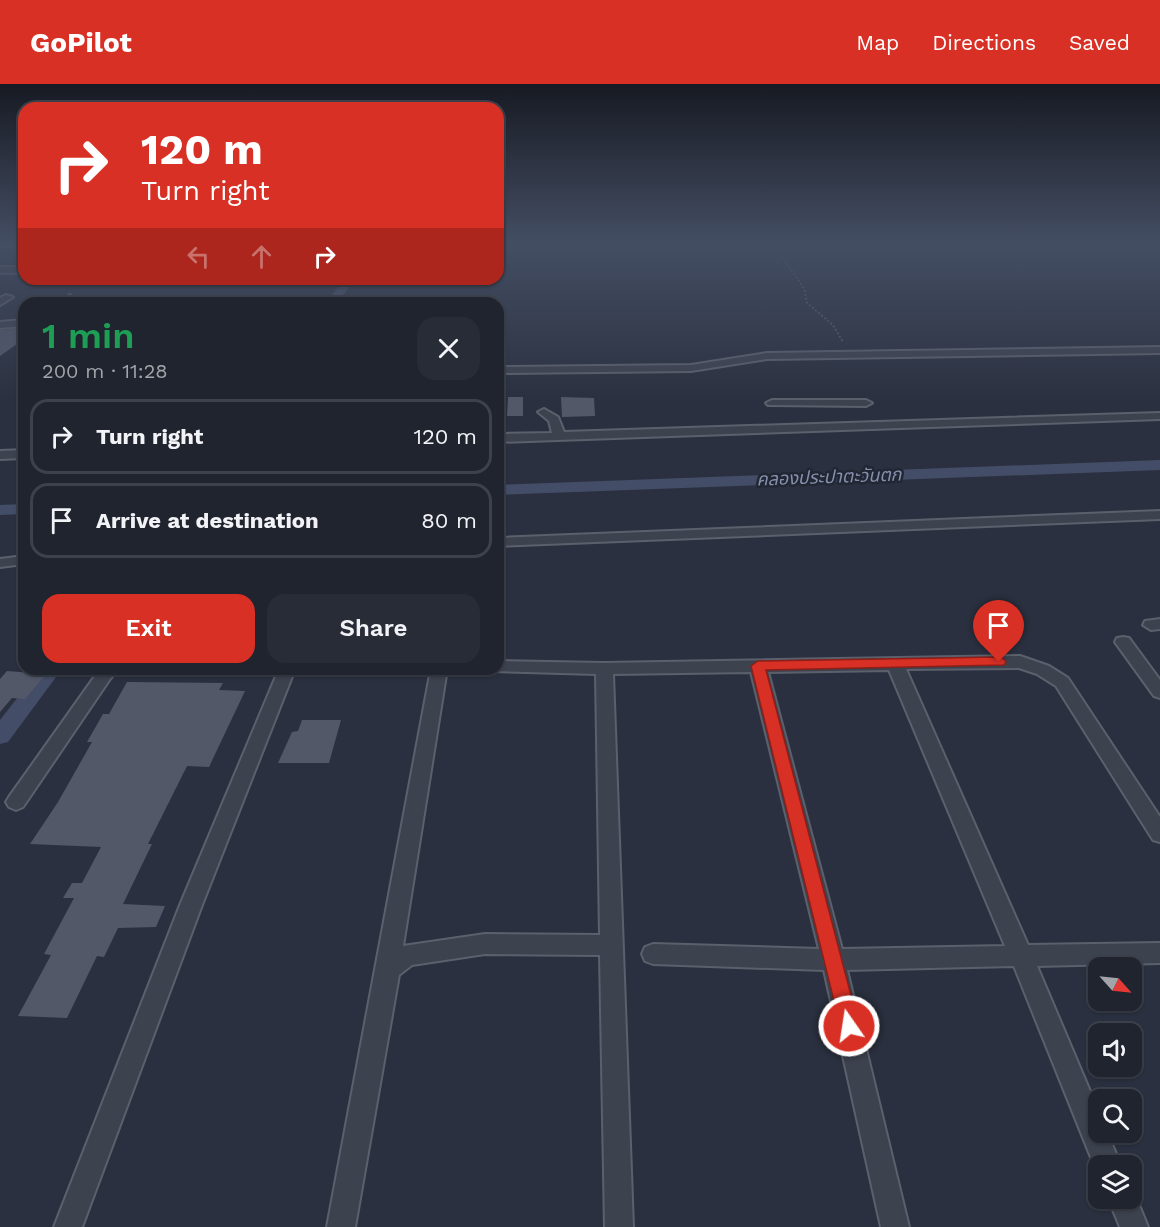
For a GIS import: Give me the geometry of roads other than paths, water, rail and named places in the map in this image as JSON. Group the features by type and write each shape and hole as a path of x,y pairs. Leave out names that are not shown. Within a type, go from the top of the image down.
{"street":[{"path":"0,302 9,297"},
{"path":"0,325 18,326"},
{"path":"504,370 691,368 767,356 1160,350"},
{"path":"772,402 866,403"},
{"path":"820,403 849,427"},
{"path":"544,412 554,419 559,436"},
{"path":"504,438 1160,416"},
{"path":"0,455 18,454"},
{"path":"504,542 1160,515"},
{"path":"0,563 18,561"},
{"path":"1123,642 1160,692"},
{"path":"504,667 604,669 1020,662 1034,665 1062,682 1160,834"},
{"path":"895,664 1021,956 1103,1155"},
{"path":"758,666 833,960 895,1227"},
{"path":"604,669 619,1227"},
{"path":"16,802 104,675"},
{"path":"68,1227 191,905 286,675"},
{"path":"341,1227 438,675"},
{"path":"388,969 407,955 485,944 611,945"},
{"path":"653,954 833,960 934,956 1160,953"},
{"path":"1127,1209 1134,1227"}],"waterway":[{"name":"คลองประปาตะวันตก","path":"504,490 1160,465"},
{"name":"คลองประปาตะวันตก","path":"0,510 18,509"},
{"path":"0,736 46,675"}]}
